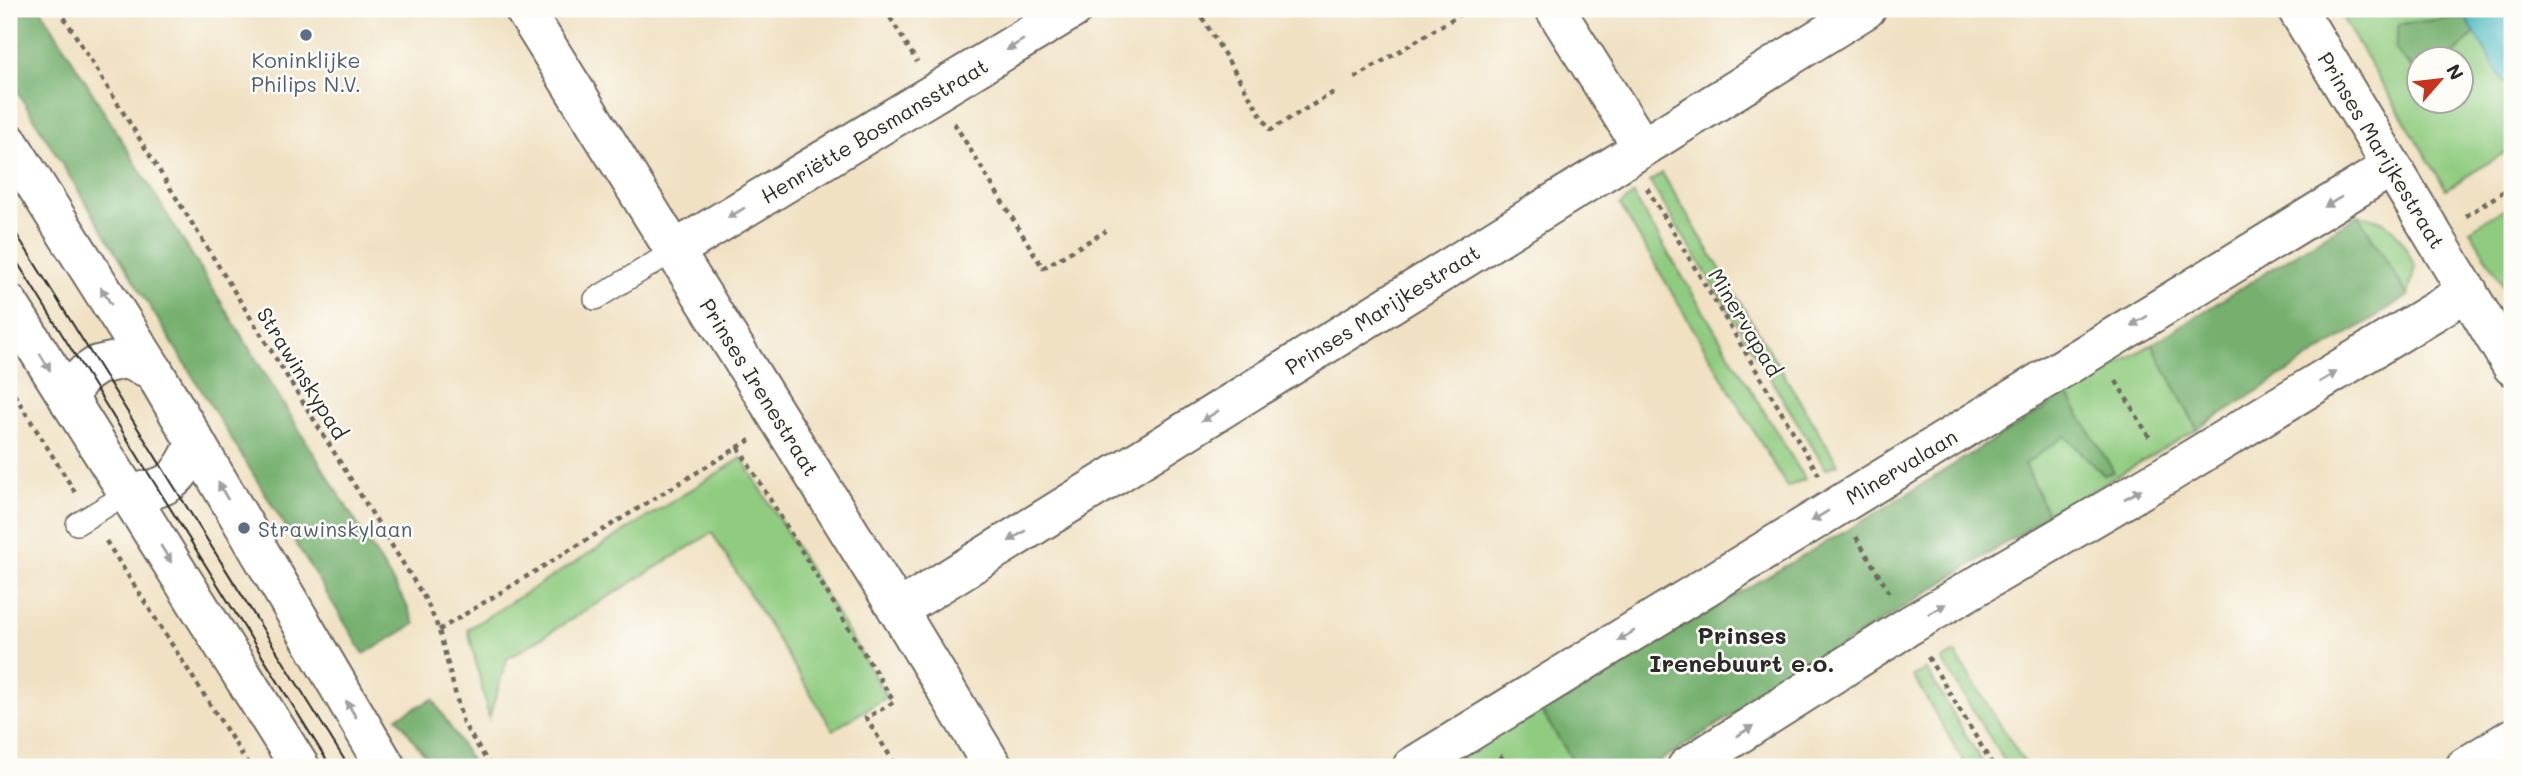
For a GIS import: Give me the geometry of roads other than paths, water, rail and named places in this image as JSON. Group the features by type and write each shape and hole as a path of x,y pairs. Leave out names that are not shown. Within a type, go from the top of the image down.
{"street":[{"name":"Prinses Irenestraat","path":"524,9 993,767"},
{"name":"Henriëtte Bosmansstraat","path":"674,250 1073,9"},
{"path":"1555,9 1635,151"},
{"name":"Prinses Marijkestraat","path":"898,610 1866,9"},
{"name":"Prinses Marijkestraat","path":"2297,9 2512,366"},
{"path":"9,144 153,370 386,767"},
{"name":"Minervalaan","path":"1412,767 2391,167"},
{"path":"1687,767 1910,625 2171,472 2468,292"},
{"path":"9,304 300,767"},
{"path":"70,402 75,384 98,365 125,359 153,370"},
{"path":"128,493 158,489 171,481 183,471 196,443"},
{"path":"2465,767 2512,738"}],"lane":[{"path":"595,299 674,250"},
{"path":"84,520 128,493"}],"water":[{"path":"2461,9 2512,9 2512,97"}],"tram line":[{"path":"9,222 349,767"},
{"path":"9,249 331,767"}],"place":[{"name":"Koninklijke Philips N.V.","path":"306,35"},
{"name":"Strawinskylaan","path":"244,528"}],"district":[{"name":"Prinses Irenebuurt e.o.","path":"1742,648"}]}
